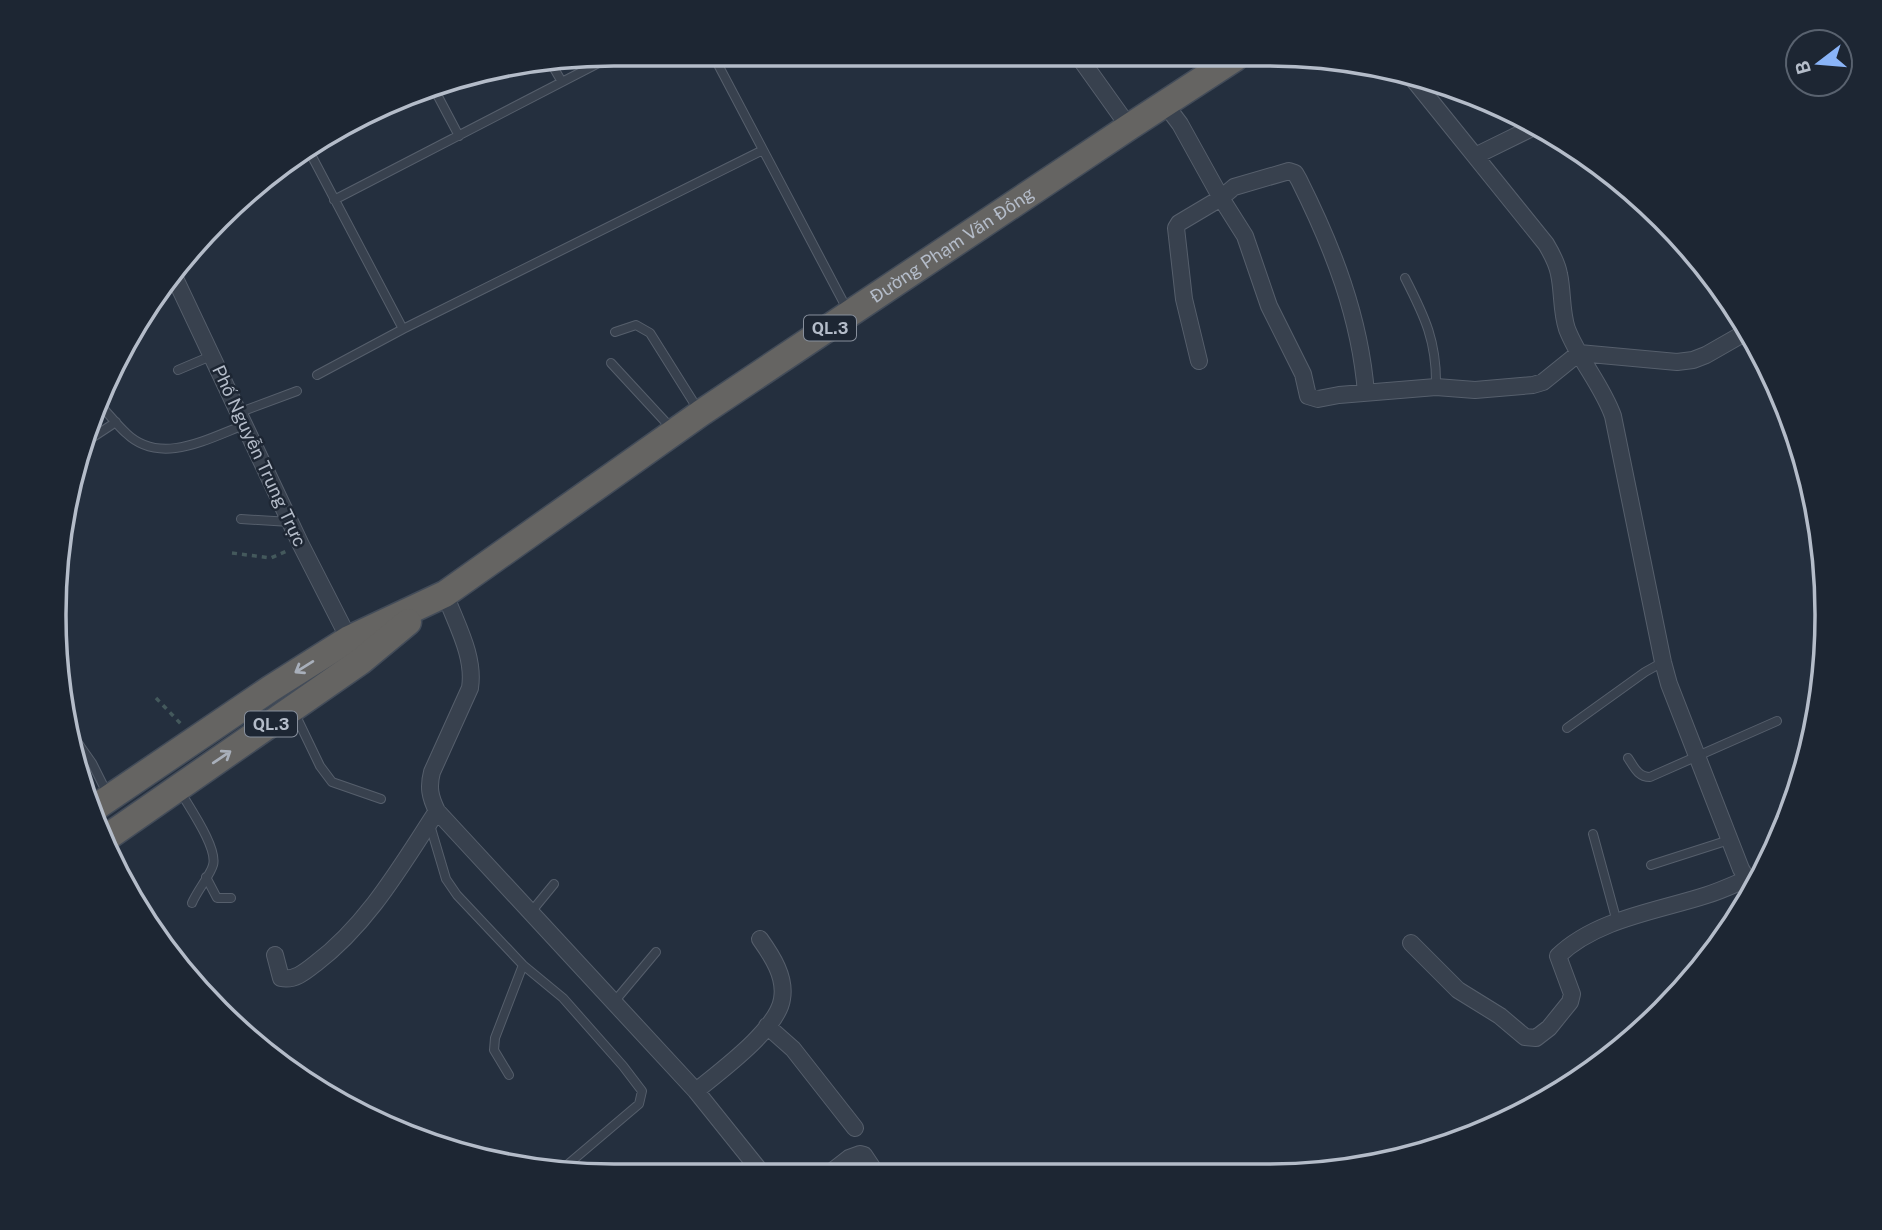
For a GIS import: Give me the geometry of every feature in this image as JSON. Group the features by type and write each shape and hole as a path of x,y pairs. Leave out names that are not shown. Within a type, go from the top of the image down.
{"highway":[{"name":"Đường Phạm Văn Đồng","path":"112,834 376,650 438,598 701,413 1223,66"},
{"name":"Đường Phạm Văn Đồng","path":"101,803 349,639 438,598"}],"street":[{"path":"1085,66 1129,127"},
{"path":"1421,89 1546,244 1554,259 1559,275 1565,321 1579,353 1606,397 1613,416 1663,662 1729,840 1749,877"},
{"path":"1165,104 1180,124 1245,236 1269,306 1303,374 1308,396 1318,399 1436,387 1475,390 1533,385 1543,382 1579,353 1677,362 1693,360 1739,336"},
{"path":"1475,156 1525,131"},
{"path":"1199,361 1184,299 1176,228 1179,223 1234,187 1289,171 1296,173 1331,246 1351,306 1363,357 1366,393"},
{"name":"Phố Nguyễn Trung Trực","path":"176,286 300,545 349,639"},
{"path":"275,955 281,978 290,979 305,972 337,947 386,890 433,816 429,784 432,772 470,688 472,675 470,661 438,598"},
{"path":"433,816 531,912 696,1091 755,1164"},
{"path":"1411,943 1458,990 1500,1016 1525,1037 1536,1038 1549,1028 1570,1002 1572,993 1558,956 1567,947 1617,922 1744,885"},
{"path":"696,1091 738,1056 767,1026 782,1003 783,987 773,956 760,939"},
{"path":"767,1026 793,1049 855,1128"},
{"path":"841,1164 860,1154 870,1164"}],"lane":[{"path":"719,66 850,314"},
{"path":"334,200 590,67"},
{"path":"555,70 562,82"},
{"path":"438,96 459,136"},
{"path":"317,374 763,150"},
{"path":"312,158 402,329"},
{"path":"1405,278 1424,316 1437,359 1436,387"},
{"path":"615,332 636,325 650,333 701,413"},
{"path":"178,370 211,356"},
{"path":"611,363 674,432"},
{"path":"106,411 127,435 142,445 155,450 167,450 190,445 298,391"},
{"path":"98,434 116,422"},
{"path":"242,520 290,523"},
{"path":"1567,728 1663,662"},
{"path":"293,709 320,766 332,782 381,799"},
{"path":"1628,758 1638,773 1643,777 1650,777 1777,722"},
{"path":"83,750 92,762 101,803"},
{"path":"178,787 211,846 214,865 192,903"},
{"path":"433,816 446,879 457,895 523,965 564,999 642,1091 639,1104 571,1161"},
{"path":"1593,834 1617,922"},
{"path":"1651,865 1729,840"},
{"path":"206,877 217,898 231,898"},
{"path":"531,912 554,884"},
{"path":"614,1002 656,952"},
{"path":"509,1075 494,1050 495,1038 523,965"}],"path":[{"path":"232,553 271,558 300,545"},
{"path":"156,698 195,740"}]}
